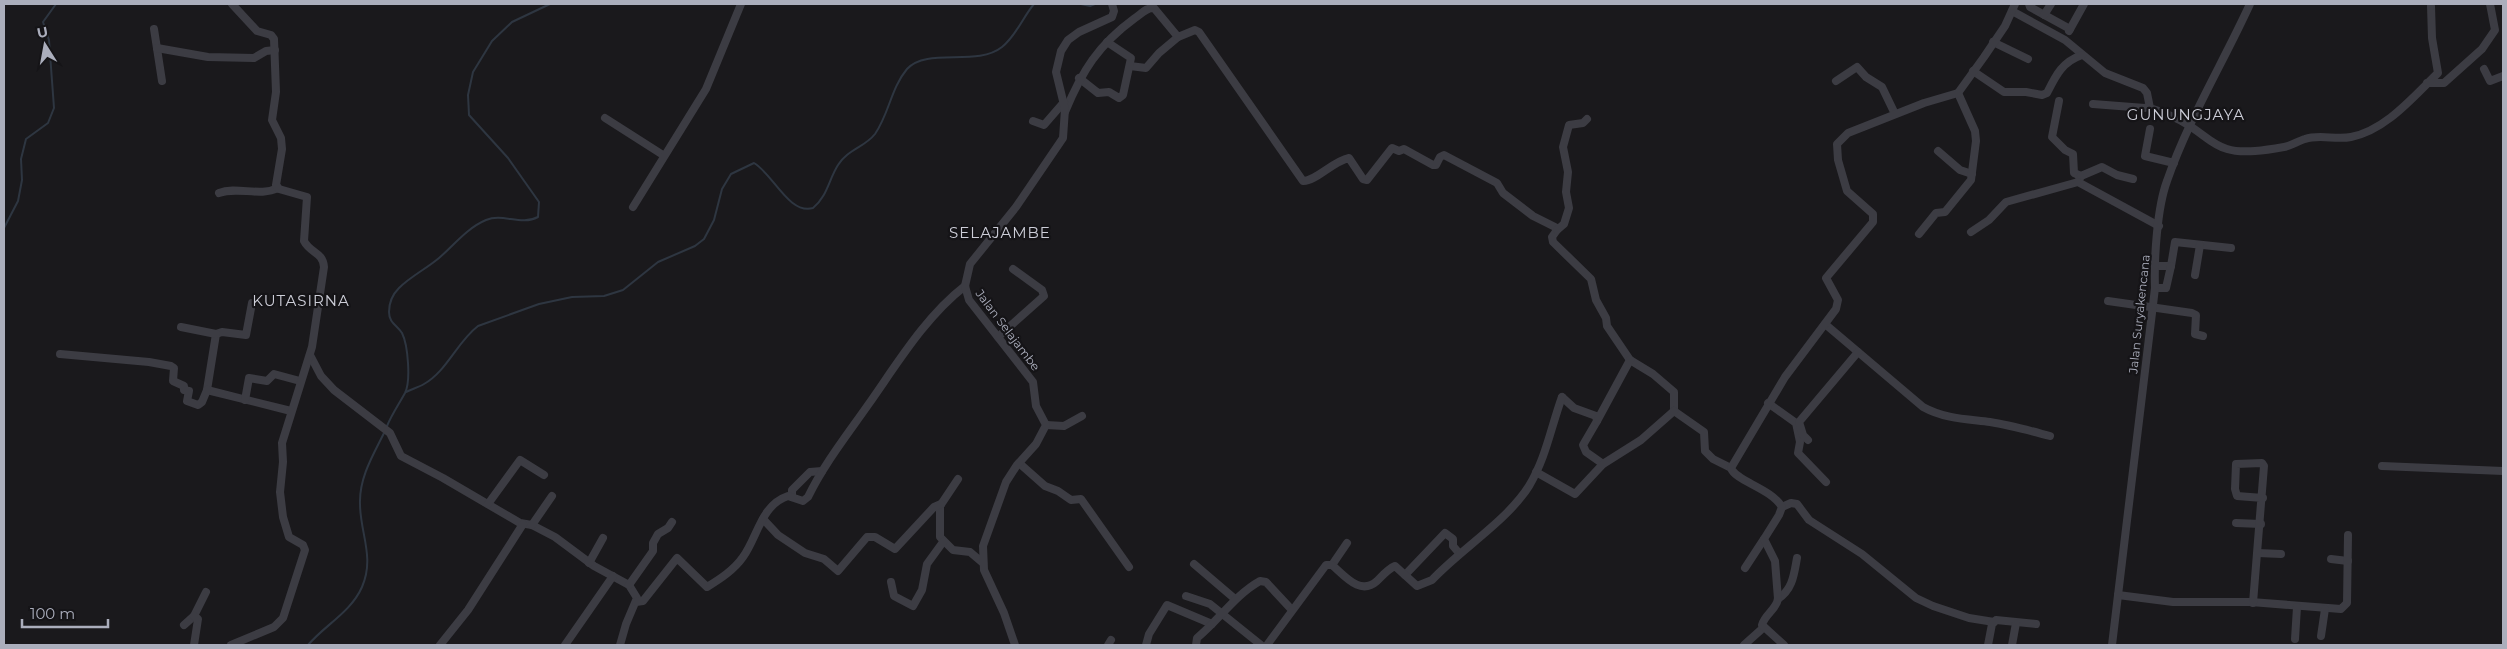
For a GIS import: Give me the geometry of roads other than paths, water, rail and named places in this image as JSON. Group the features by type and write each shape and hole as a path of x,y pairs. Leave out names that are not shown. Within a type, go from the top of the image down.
{"street":[{"path":"232,4 257,31 273,37 276,97 272,120 281,138 282,149 276,181 278,188"},
{"path":"633,207 663,155 706,89 741,4"},
{"name":"Jalan Selajambe","path":"1046,425 1036,406 1034,384 969,300 965,286 970,264 1016,208 1061,142 1065,112 1056,72 1061,51 1068,40 1079,32 1112,17 1114,13 1112,4"},
{"path":"2029,4 2030,7 2070,29"},
{"path":"2044,15 2051,4"},
{"path":"2065,40 2084,4"},
{"name":"Jalan Suryakencana","path":"2112,645 2153,308 2155,266 2166,182 2189,126 2250,4"},
{"path":"2427,83 2444,84 2482,50 2495,30 2490,4"},
{"path":"2093,104 2145,108 2149,106 2189,126 2212,143 2239,152 2285,147 2310,137 2348,138 2372,130 2402,110 2415,94 2438,73 2432,38 2431,6"},
{"path":"1065,112 1079,78 1107,42 1130,21 1152,7 1178,37"},
{"path":"1731,468 1768,403 1802,352 1825,324 1838,304 1826,278 1874,220 1872,214 1847,191 1838,160 1837,144 1848,133 1895,114 1958,93 1984,58 2013,7 2065,40 2106,73 2143,88 2147,93 2149,106"},
{"path":"154,29 162,81"},
{"path":"1130,66 1146,68 1159,53 1178,37 1195,30 1199,32 1303,180 1309,180 1333,164 1349,158 1363,179 1367,180 1389,150 1394,147 1399,151 1404,148 1432,165 1436,165 1440,157 1444,155 1497,184 1503,192 1532,216 1557,230"},
{"path":"1079,78 1098,93 1109,92 1119,98 1124,92 1131,58 1107,42"},
{"path":"1993,42 2028,59"},
{"path":"158,48 208,57 254,58 266,51 275,50"},
{"path":"1973,71 2004,92 2026,92 2042,95 2047,93 2063,66 2070,59 2082,55"},
{"path":"1836,81 1859,64 1870,80 1882,87 1895,114"},
{"path":"2484,69 2489,80 2503,76"},
{"path":"1919,234 1934,214 1945,212 1962,194 1969,184 1972,174 1976,136 1958,93"},
{"path":"2059,101 2053,139 2073,154 2074,173 2080,179 2137,216 2160,226"},
{"path":"1034,120 1044,124 1064,102"},
{"path":"605,118 663,155"},
{"path":"1536,472 1575,494 1603,464 1641,440 1674,411 1674,392 1653,374 1630,360 1608,329 1606,318 1596,300 1591,280 1553,242 1552,237 1564,224 1569,208 1566,192 1568,172 1563,154 1567,130 1569,125 1583,123 1587,119"},
{"path":"2150,129 2145,156 2174,163"},
{"path":"1938,151 1960,170 1972,174"},
{"path":"1971,232 1989,220 2006,202 2080,179 2102,167 2117,175 2133,179"},
{"path":"219,193 226,191 268,191 278,188 307,197 304,241 306,246 320,256 324,263 310,355 282,443 282,508 289,537 303,545 305,550 283,618 274,627 231,645"},
{"path":"2155,288 2166,288 2175,242 2231,248"},
{"path":"2195,275 2200,245"},
{"path":"2155,266 2171,266"},
{"path":"998,337 1044,296 1042,290 1013,269"},
{"path":"636,602 643,601 677,558 705,587 709,586 732,570 744,556 774,503 792,496 805,500 822,471 905,352 937,314 965,286"},
{"path":"2108,301 2196,315 2195,334 2203,336"},
{"path":"181,327 216,334 222,332 246,335 252,303"},
{"path":"1825,324 1923,407 1932,412 1947,418 1991,422 2050,436"},
{"path":"60,354 149,362 172,366 174,368 173,381 184,386 184,390 189,392 187,401 198,405 202,402 207,390 216,334"},
{"path":"1808,440 1802,435 1799,422 1858,352"},
{"path":"310,355 321,376 334,390 390,433 398,452 404,458 528,525 555,537 589,562 629,585 637,594 636,602 620,645"},
{"path":"1603,464 1586,452 1583,446 1630,360"},
{"path":"245,400 249,378 267,380 274,374 300,382"},
{"path":"207,390 291,411"},
{"path":"1267,645 1323,566 1332,565 1353,583 1363,588 1371,586 1395,566 1405,574 1412,584 1422,586 1432,580 1514,504 1528,487 1547,450 1562,397 1574,408 1594,414 1597,421"},
{"path":"1768,403 1796,424 1800,442 1798,453 1826,482"},
{"path":"1674,411 1704,432 1706,451 1712,459 1731,468 1734,474 1765,490 1782,507"},
{"path":"982,563 985,538 1003,488 1019,463 1036,444 1046,425 1064,426 1082,416"},
{"path":"488,504 520,460 544,475"},
{"path":"2253,603 2261,524 2263,498 2264,464 2238,462 2236,464 2235,489 2237,496 2263,498"},
{"path":"1019,463 1045,486 1058,491 1071,500 1081,499 1129,567"},
{"path":"2382,466 2503,471"},
{"path":"792,496 792,490 795,486 810,472 822,471"},
{"path":"958,479 941,504 939,531 943,542 956,552 970,552 982,563 1015,645"},
{"path":"440,645 468,610 528,525 552,496"},
{"path":"1745,568 1782,507 1791,503 1796,504 1809,520 1862,554 1916,598 1969,618 1994,622 2036,624"},
{"path":"763,520 780,536 805,553 824,559 838,571 867,537 875,537 895,549 934,507 941,504"},
{"path":"629,585 653,551 653,543 658,534 668,528 672,522"},
{"path":"2236,524 2261,524"},
{"path":"1405,574 1444,532 1453,539 1453,546 1459,553"},
{"path":"2118,595 2173,602 2253,603 2337,610 2345,608 2348,535"},
{"path":"589,562 603,538"},
{"path":"1744,645 1763,628 1764,619 1775,607 1778,599 1775,561 1764,539"},
{"path":"891,582 894,596 913,606 922,590 927,564 943,542"},
{"path":"1332,565 1347,542"},
{"path":"2258,553 2281,554"},
{"path":"1778,599 1784,595 1792,582 1797,558"},
{"path":"2331,559 2348,561"},
{"path":"1194,564 1235,599"},
{"path":"565,645 613,576"},
{"path":"1196,645 1196,638 1235,599 1257,582 1263,580 1292,610"},
{"path":"184,625 194,616 206,592"},
{"path":"1186,596 1210,604 1261,645"},
{"path":"1146,645 1149,634 1167,605 1212,624"},
{"path":"2295,638 2297,607"},
{"path":"2321,636 2325,609"},
{"path":"194,616 198,619 194,645"},
{"path":"1988,645 1994,622"},
{"path":"2012,645 2016,623"},
{"path":"1763,628 1784,645"}],"waterway":[{"path":"4,228 18,201 22,180 21,159 26,139 48,123 54,108 49,40 43,22 56,4"},
{"path":"387,426 405,393 408,380 408,363 404,339 402,333 389,316 390,305 395,293 479,223 492,218 525,220 538,217 539,202 508,158 469,115 468,95 473,72 492,41 512,22 550,4"},
{"path":"406,392 422,385 439,372 464,340 478,326 539,304 572,297 604,296 623,290 658,262 695,246 704,239 714,220 722,189 731,174 754,163 761,168 789,200 804,209 813,208 822,199 835,170 842,160 875,134 884,118 897,84 907,69 927,59 979,56 992,53 1007,43 1034,4"},
{"path":"1081,4 1090,6 1095,4"},
{"path":"308,645 351,604 362,587 366,576 367,555 360,494 367,467 384,433"}],"district":[{"name":"GUNUNGJAYA","path":"2186,114"},
{"name":"SELAJAMBE","path":"1000,232"},
{"name":"KUTASIRNA","path":"301,300"}]}
